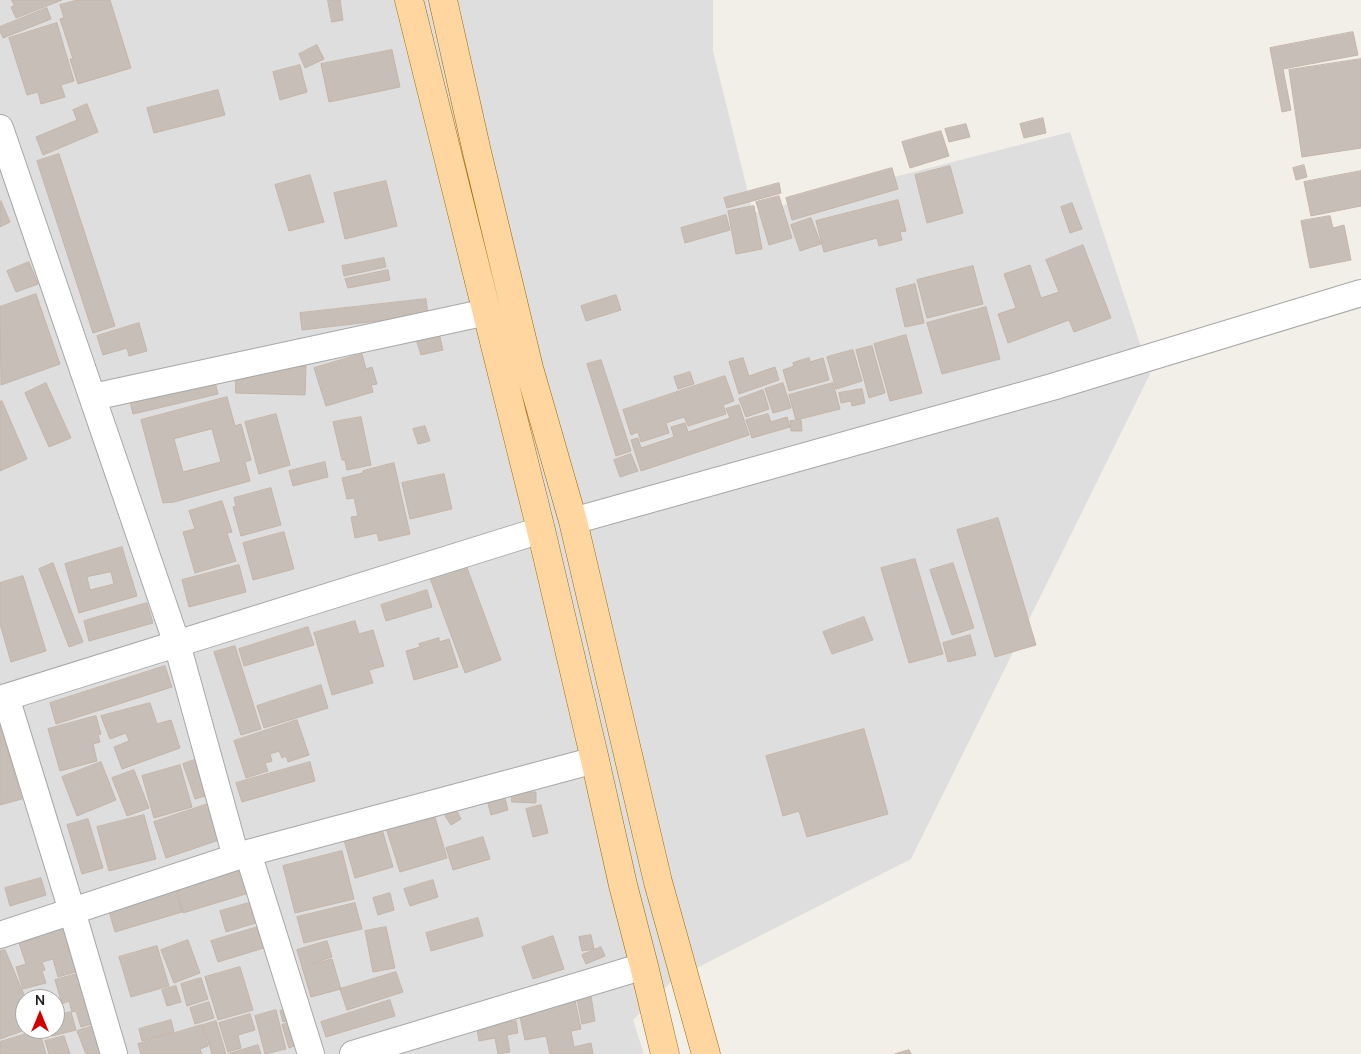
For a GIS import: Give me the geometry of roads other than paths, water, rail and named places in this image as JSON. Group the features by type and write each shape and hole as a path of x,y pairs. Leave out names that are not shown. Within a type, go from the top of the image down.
{"main road":[{"path":"409,0 541,530 623,885 665,1054"},
{"path":"443,0 529,368 573,521 658,882 706,1054"}],"street":[{"path":"0,128 177,644 242,855 311,1054"},
{"path":"573,521 1052,387 1361,293"},
{"path":"92,397 487,312"},
{"path":"114,1054 72,912 3,698 541,530"},
{"path":"0,936 242,855 595,760"},
{"path":"353,1054 644,966"}]}
